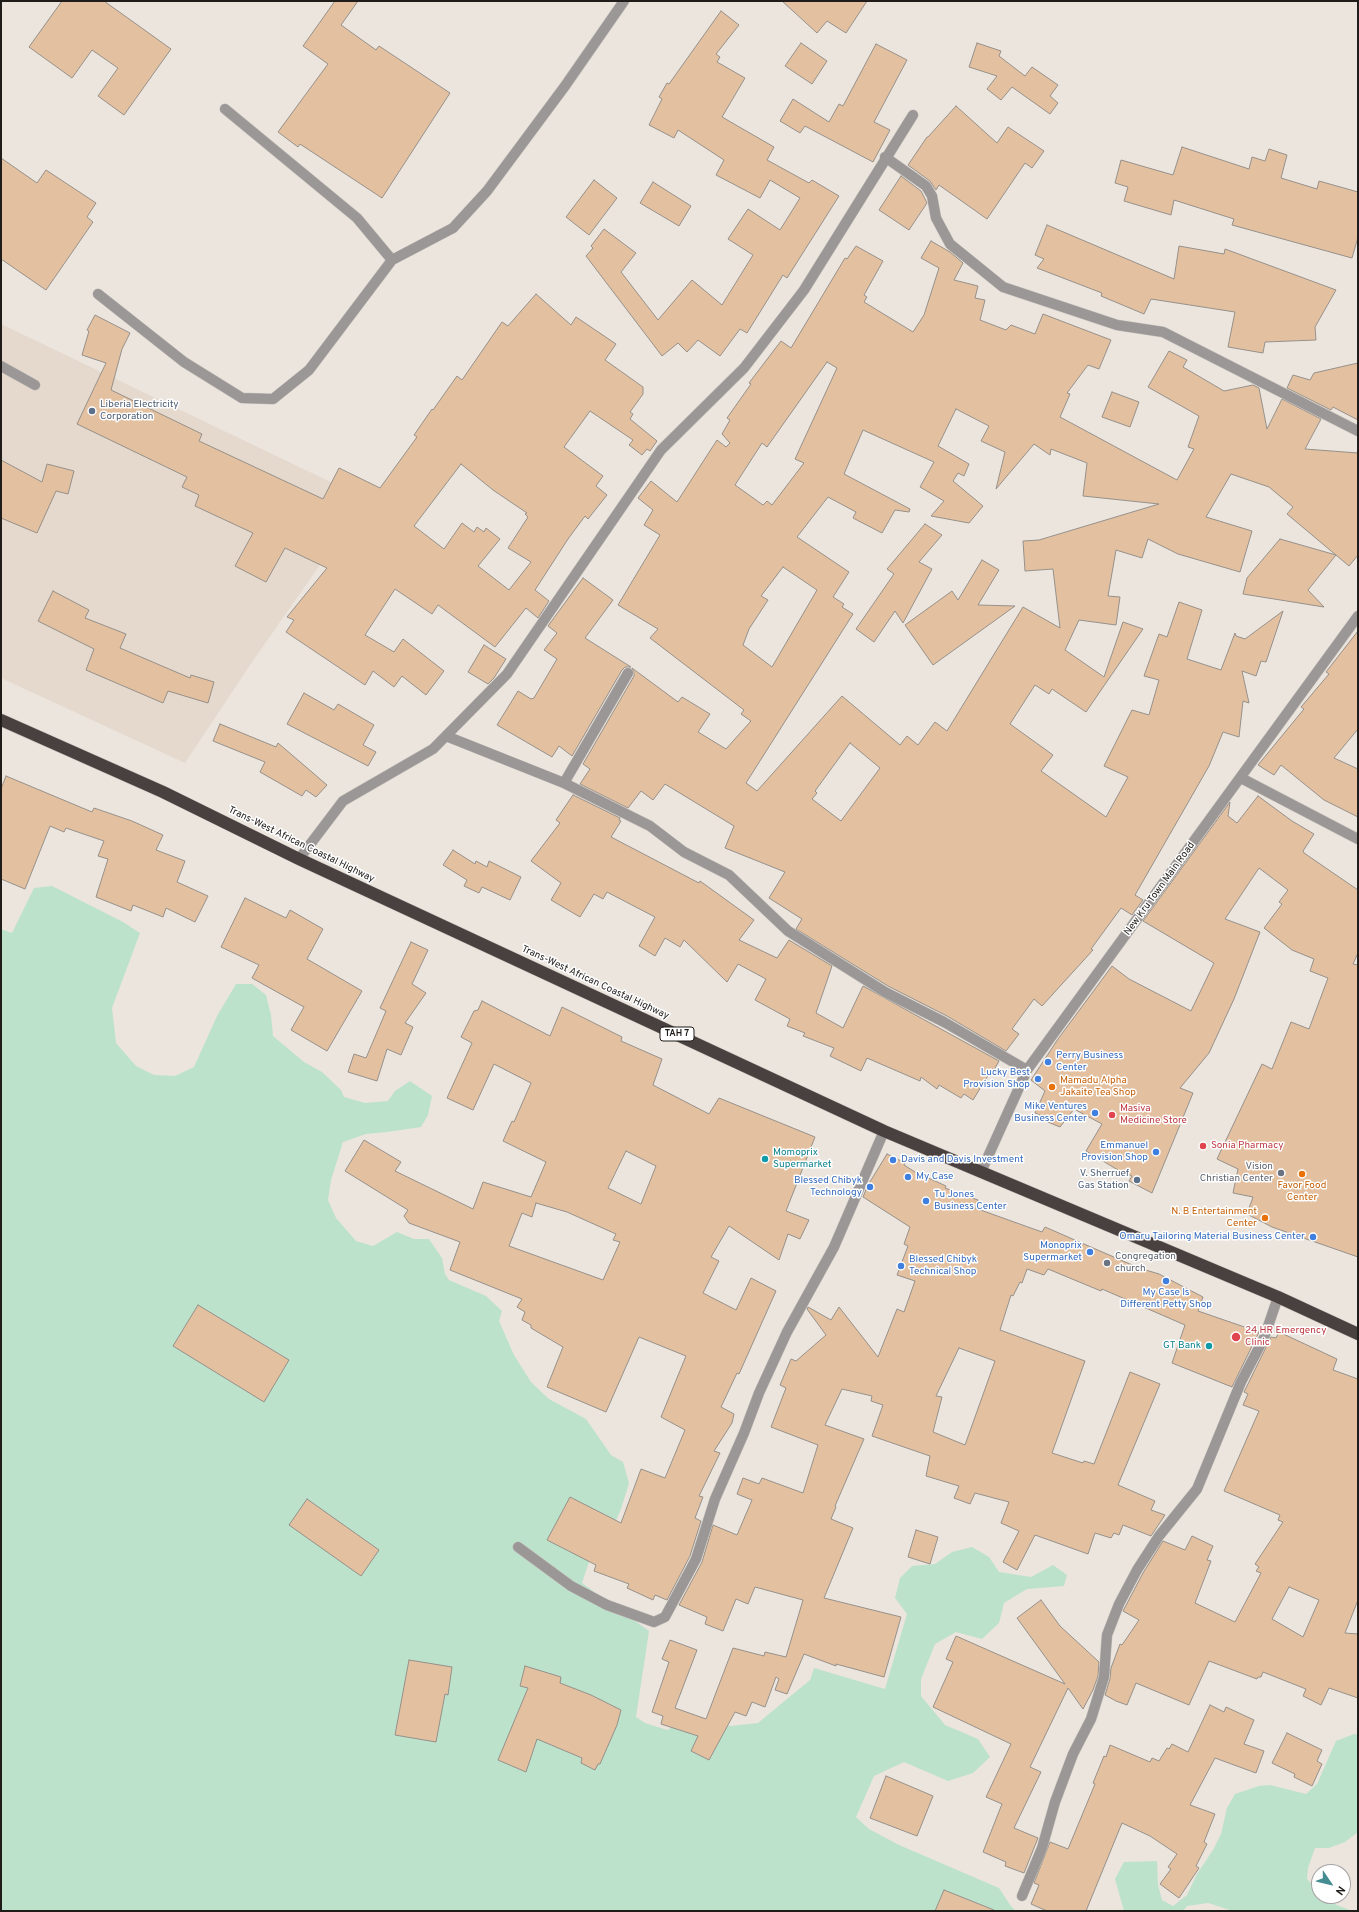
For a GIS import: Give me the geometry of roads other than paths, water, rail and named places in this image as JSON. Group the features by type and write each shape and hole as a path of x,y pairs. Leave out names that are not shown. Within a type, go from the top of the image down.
{"highway":[{"name":"Trans-West African Coastal Highway","path":"1,720 162,792 299,859 884,1131 1278,1298 1358,1334"}],"street":[{"path":"98,294 184,362 242,398 273,398 310,370 392,260 453,228 487,191 565,86 624,1"},
{"path":"225,109 357,218 392,260"},
{"path":"299,859 343,801 433,748 507,674 661,450 744,368 804,290 885,157 913,115"},
{"path":"885,157 926,186 932,196 936,218 950,244 1003,287 1117,325 1163,332 1358,431"},
{"path":"1,366 35,385"},
{"name":"New Kru Town Main Road","path":"980,1172 1027,1070 1358,616"},
{"path":"564,783 628,673"},
{"path":"446,736 564,783 650,826 684,852 729,876 788,931 885,992 944,1022 1027,1070"},
{"path":"1241,778 1358,839"},
{"path":"518,1547 571,1586 607,1605 654,1622 665,1616 696,1559 716,1499 759,1393 787,1332 834,1247 884,1131"},
{"path":"1022,1896 1042,1848 1055,1802 1073,1754 1090,1719 1104,1677 1107,1635 1119,1604 1137,1570 1159,1536 1197,1489 1240,1382 1264,1338 1278,1298"}],"place":[{"name":"Liberia Electricity Corporation","path":"92,411"},
{"name":"Perry Business Center","path":"1048,1062"},
{"name":"Lucky Best Provision Shop","path":"1038,1079"},
{"name":"Mamadu Alpha Jakaite Tea Shop","path":"1052,1087"},
{"name":"Mike Ventures Business Center","path":"1095,1113"},
{"name":"Masiva Medicine Store","path":"1112,1115"},
{"name":"Sonia Pharmacy","path":"1203,1146"},
{"name":"Emmanuel Provision Shop","path":"1156,1152"},
{"name":"Momoprix Supermarket","path":"765,1159"},
{"name":"Davis and Davis Investment","path":"893,1160"},
{"name":"Vision Christian Center","path":"1281,1173"},
{"name":"Favor Food Center","path":"1302,1174"},
{"name":"My Case","path":"908,1177"},
{"name":"V. Sherruef Gas Station","path":"1137,1180"},
{"name":"Blessed Chibyk Technology","path":"870,1187"},
{"name":"Tu Jones Business Center","path":"926,1201"},
{"name":"N. B Entertainment Center","path":"1265,1218"},
{"name":"Omaru Tailoring Material Business Center","path":"1313,1237"},
{"name":"Monoprix Supermarket","path":"1090,1252"},
{"name":"Congregation church","path":"1107,1263"},
{"name":"Blessed Chibyk Technical Shop","path":"901,1266"},
{"name":"My Case Is Different Petty Shop","path":"1166,1281"},
{"name":"24 HR Emergency Clinic","path":"1236,1337"},
{"name":"GT Bank","path":"1209,1346"}]}
